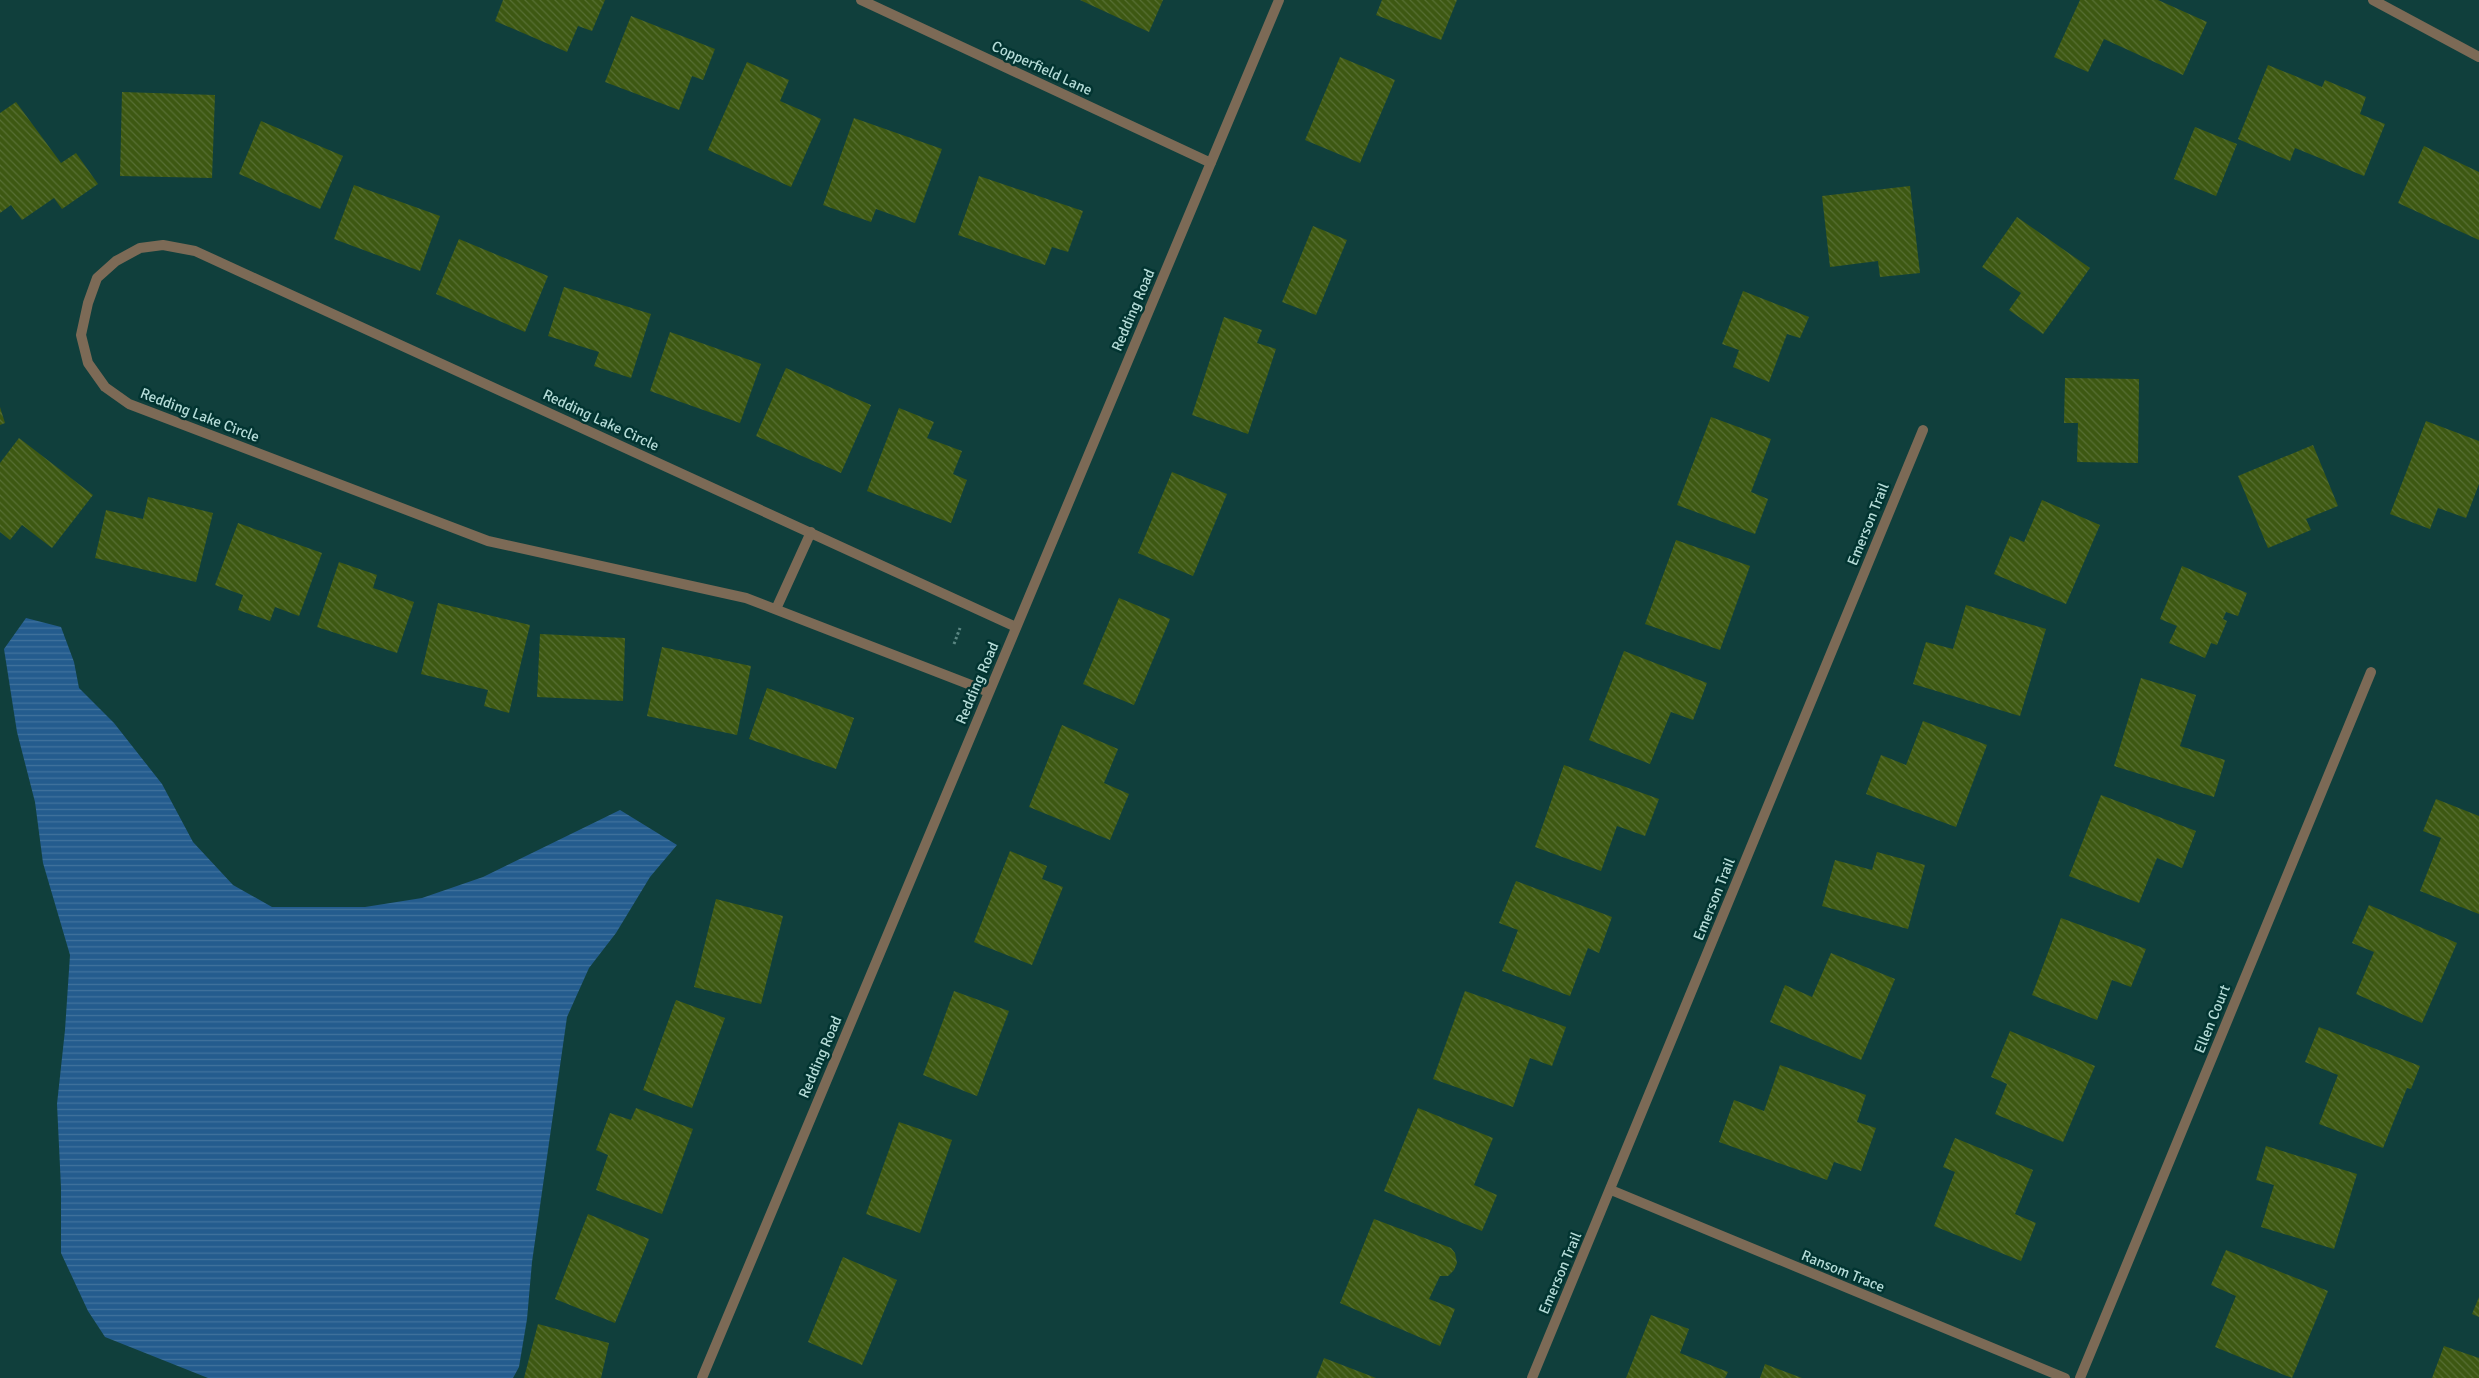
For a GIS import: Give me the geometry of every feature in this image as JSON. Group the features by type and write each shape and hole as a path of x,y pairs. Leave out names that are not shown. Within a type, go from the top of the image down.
{"street":[{"name":"Copperfield Lane","path":"861,0 1211,163"},
{"name":"Redding Road","path":"702,1378 1279,0"},
{"path":"2373,0 2479,58"},
{"name":"Redding Lake Circle","path":"989,692 746,598 488,541 128,404 105,388 88,363 81,335 88,303 97,278 116,261 140,248 163,245 195,251 1016,627"},
{"name":"Emerson Trail","path":"1532,1378 1923,430"},
{"path":"776,609 811,532"},
{"name":"Ellen Court","path":"2080,1378 2371,672"},
{"name":"Ransom Trace","path":"1611,1190 2065,1378"}],"path":[{"path":"954,644 963,620"}],"water":[{"path":"26,618 61,627 74,662 79,688 114,723 162,784 193,842 233,885 272,907 365,907 422,898 483,877 620,810 677,845 650,877 616,933 589,968 567,1017 532,1262 527,1319 519,1367 513,1378 208,1378 105,1337 88,1311 61,1253 61,1188 57,1104 65,1030 70,955 43,863 35,802 17,732 4,649"}],"building":[{"path":"503,0 605,0 592,31 578,26 567,52 495,21"},
{"path":"1080,0 1163,0 1149,32"},
{"path":"1382,0 1457,0 1441,40 1376,15"},
{"path":"2080,0 2158,0 2207,22 2183,75 2104,39 2088,72 2054,57"},
{"path":"631,16 715,49 703,80 692,76 679,110 605,82"},
{"path":"1340,57 1395,80 1360,163 1305,140"},
{"path":"747,62 789,80 780,101 821,119 791,187 708,150"},
{"path":"2268,65 2322,87 2325,80 2366,97 2360,114 2385,124 2364,176 2295,148 2290,161 2238,139"},
{"path":"122,92 215,95 212,178 120,176"},
{"path":"16,102 61,163 76,153 98,184 62,209 54,198 22,220 11,205 0,213 0,113"},
{"path":"854,118 942,149 915,223 876,209 871,222 823,205"},
{"path":"261,121 343,156 320,209 239,174"},
{"path":"2195,127 2237,144 2216,196 2174,179"},
{"path":"2424,146 2479,172 2479,240 2398,203"},
{"path":"979,176 1083,211 1068,252 1052,247 1045,265 958,235"},
{"path":"354,185 440,216 420,271 334,239"},
{"path":"1910,186 1920,273 1880,277 1878,261 1830,267 1822,196"},
{"path":"2017,217 2090,268 2043,334 2009,310 2021,293 1982,267"},
{"path":"1313,226 1347,240 1316,315 1282,302"},
{"path":"459,239 548,276 525,332 436,294"},
{"path":"564,287 651,314 631,378 594,366 599,352 548,336"},
{"path":"1743,291 1809,317 1800,338 1787,334 1769,382 1733,367 1739,350 1722,344"},
{"path":"1224,317 1262,330 1257,343 1276,349 1248,434 1192,415"},
{"path":"670,332 761,364 740,423 650,391"},
{"path":"786,368 871,405 841,473 756,436"},
{"path":"2065,378 2139,379 2138,463 2077,462 2078,423 2064,423"},
{"path":"0,407 5,423 0,425"},
{"path":"899,408 934,422 927,438 962,451 953,474 967,480 951,523 867,491"},
{"path":"1711,417 1771,439 1751,492 1768,499 1755,534 1677,505"},
{"path":"2426,421 2479,441 2479,484 2466,518 2438,508 2430,529 2390,514"},
{"path":"19,438 93,495 52,548 22,525 10,540 0,532 0,463"},
{"path":"2313,445 2338,506 2306,519 2311,530 2268,548 2238,476"},
{"path":"1172,472 1227,494 1193,576 1138,553"},
{"path":"148,497 213,513 196,582 95,558 106,510 143,519"},
{"path":"2042,500 2100,525 2066,604 1994,574 2010,536 2024,542"},
{"path":"238,523 322,553 299,616 275,607 270,621 238,610 243,595 215,585"},
{"path":"1676,540 1750,566 1720,650 1645,624"},
{"path":"339,562 377,575 373,588 414,602 397,653 317,627"},
{"path":"2182,566 2247,593 2238,616 2226,612 2223,619 2227,621 2217,645 2211,643 2205,658 2169,643 2177,626 2160,619"},
{"path":"1119,598 1170,619 1134,705 1083,684"},
{"path":"438,603 530,625 509,713 484,706 488,690 421,674"},
{"path":"1966,605 2046,629 2020,716 1913,684 1926,642 1953,649"},
{"path":"540,634 625,638 623,701 537,697"},
{"path":"662,647 751,666 737,735 647,716"},
{"path":"1624,651 1707,683 1693,720 1671,712 1650,764 1589,740"},
{"path":"2141,678 2196,695 2180,746 2225,760 2214,797 2114,766"},
{"path":"767,688 854,718 836,769 749,739"},
{"path":"1923,721 1987,745 1956,827 1866,794 1881,755 1906,765"},
{"path":"1062,725 1118,749 1104,783 1129,794 1110,840 1029,807"},
{"path":"1564,765 1659,799 1645,836 1617,826 1601,871 1535,847"},
{"path":"2101,795 2196,831 2182,868 2157,858 2139,903 2069,876"},
{"path":"2436,799 2479,816 2479,914 2420,891 2441,838 2423,831"},
{"path":"1010,851 1047,866 1042,879 1063,887 1032,965 974,942"},
{"path":"1877,852 1925,865 1908,929 1822,906 1835,860 1872,870"},
{"path":"1516,881 1612,917 1599,953 1588,948 1570,996 1502,971 1518,930 1499,923"},
{"path":"716,899 783,916 761,1004 694,987"},
{"path":"2369,905 2457,943 2422,1023 2356,994 2374,952 2352,943"},
{"path":"2061,918 2146,949 2131,987 2112,980 2097,1020 2032,995"},
{"path":"1831,953 1895,979 1861,1060 1770,1022 1785,985 1812,997"},
{"path":"954,991 1009,1011 977,1096 923,1075"},
{"path":"1465,991 1566,1027 1552,1066 1530,1058 1513,1107 1433,1079"},
{"path":"676,1000 725,1018 692,1108 643,1090"},
{"path":"2319,1027 2420,1066 2411,1089 2407,1088 2383,1148 2319,1124 2338,1075 2305,1062"},
{"path":"2010,1031 2095,1066 2063,1142 1995,1114 2007,1084 1991,1077"},
{"path":"1780,1065 1866,1095 1857,1122 1876,1128 1861,1171 1834,1162 1827,1180 1719,1142 1734,1100 1764,1111"},
{"path":"636,1108 693,1129 662,1214 596,1190 608,1155 596,1150 610,1113 631,1120"},
{"path":"1418,1108 1493,1138 1474,1185 1497,1195 1482,1231 1384,1191"},
{"path":"899,1122 952,1140 920,1233 866,1214"},
{"path":"1955,1138 2033,1170 2015,1214 2036,1223 2021,1261 1934,1226 1955,1172 1943,1167"},
{"path":"2266,1146 2357,1174 2334,1249 2261,1227 2274,1185 2256,1180"},
{"path":"588,1214 649,1239 615,1323 555,1299"},
{"path":"1374,1219 1451,1248 1455,1253 1457,1263 1454,1270 1448,1276 1440,1276 1429,1299 1455,1309 1440,1346 1340,1303"},
{"path":"2226,1250 2328,1291 2292,1378 2215,1347 2236,1296 2211,1285"},
{"path":"843,1257 897,1280 862,1365 808,1342"},
{"path":"2479,1297 2479,1317 2472,1314"},
{"path":"1651,1315 1689,1329 1680,1353 1728,1372 1725,1378 1626,1378"},
{"path":"538,1324 609,1343 601,1378 524,1378"},
{"path":"2444,1346 2479,1358 2479,1378 2432,1378"},
{"path":"1324,1358 1376,1378 1316,1378"},
{"path":"1765,1364 1802,1378 1760,1378"}]}
